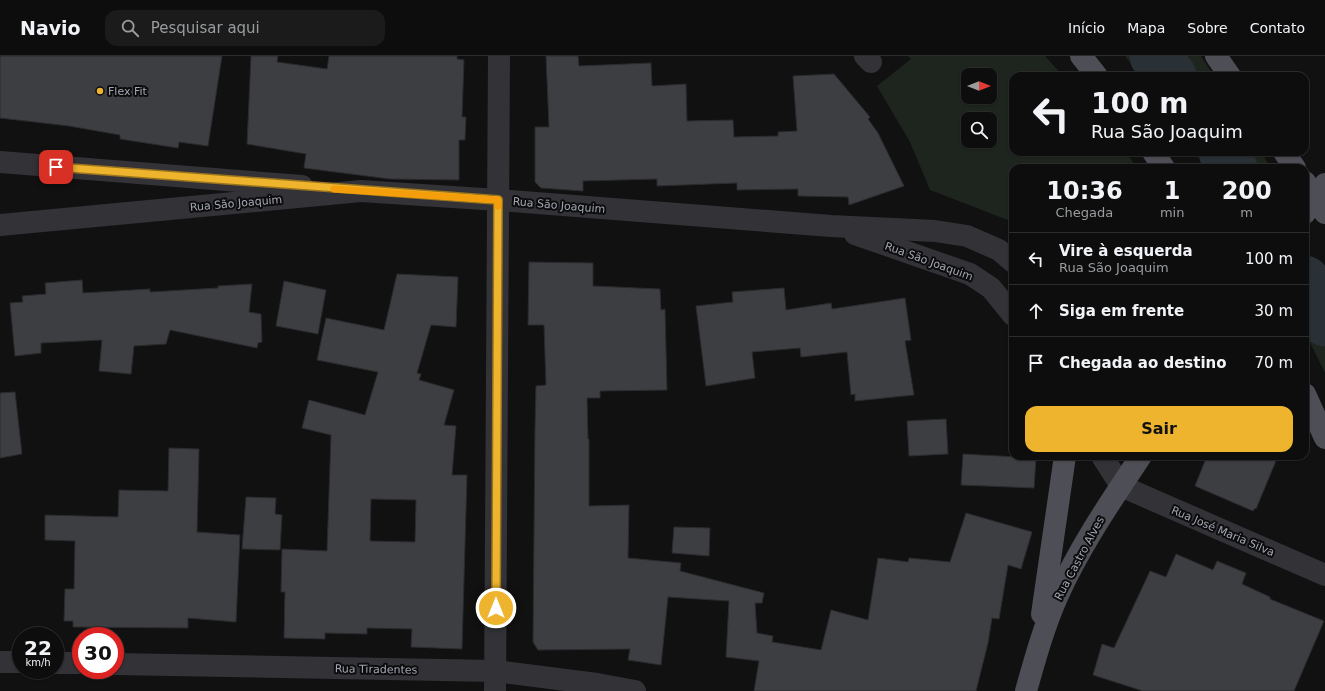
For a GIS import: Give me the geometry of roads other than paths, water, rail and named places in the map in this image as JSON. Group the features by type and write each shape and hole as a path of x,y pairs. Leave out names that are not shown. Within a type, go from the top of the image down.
{"main road":[{"path":"1082,56 1093,72"},
{"path":"1216,56 1227,72"},
{"path":"1309,403 1325,438"},
{"path":"1035,659 1064,460"},
{"name":"Rua Castro Alves","path":"1026,691 1035,659 1058,596 1088,538 1120,486 1138,460"}],"street":[{"path":"495,681 498,56"},
{"path":"0,162 361,191"},
{"name":"Rua São Joaquim","path":"0,225 361,191 831,226 935,231 967,236 999,250 1009,259"},
{"name":"Rua São Joaquim","path":"831,226 970,274 991,288 1009,310"},
{"path":"1104,460 1120,486"},
{"name":"Rua José Maria Silva","path":"1120,486 1325,575"},
{"path":"0,662 12,662"},
{"name":"Rua Tiradentes","path":"124,664 495,681 597,684 635,691"}],"waterway":[{"path":"1154,56 1168,72"},
{"path":"1226,156 1230,164"},
{"path":"1309,288 1325,322"}],"place":[{"name":"Flex Fit","path":"100,91"}]}
